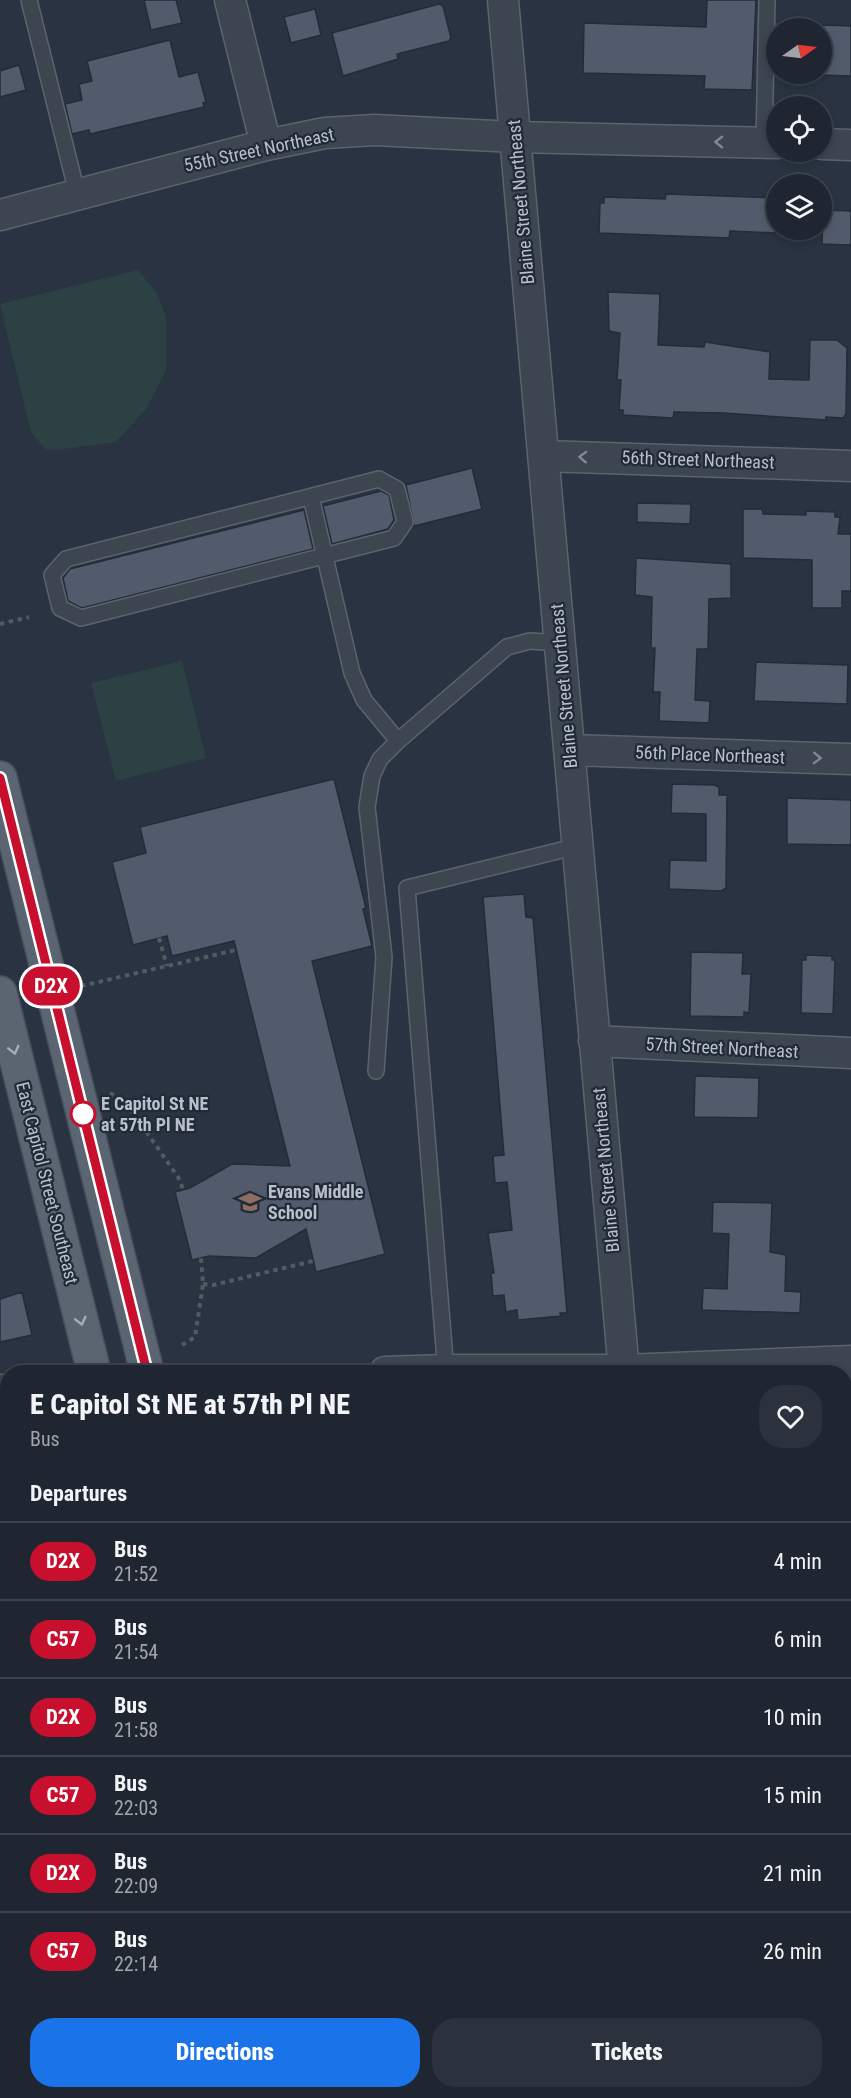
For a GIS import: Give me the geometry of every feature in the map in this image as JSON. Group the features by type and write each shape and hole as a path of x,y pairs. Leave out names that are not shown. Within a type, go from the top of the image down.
{"main road":[{"path":"0,778 145,1365"},
{"name":"East Capitol Street Southeast","path":"0,993 92,1365"}],"street":[{"path":"230,0 266,145"},
{"name":"Blaine Street Northeast","path":"503,0 623,1365"},
{"name":"55th Street Northeast","path":"0,215 266,145 325,133 374,130 515,137 766,143"},
{"path":"832,144 851,145"},
{"name":"56th Street Northeast","path":"544,456 851,466"},
{"name":"56th Place Northeast","path":"570,750 851,759"},
{"name":"57th Street Northeast","path":"594,1041 851,1053"},
{"path":"814,1365 851,1361"}],"lane":[{"path":"29,0 77,193"},
{"path":"767,0 769,96"},
{"path":"378,479 397,489 405,522 394,538 81,618 60,608 52,575 66,559 311,497 378,479"},
{"path":"311,497 352,673 364,700 398,741"},
{"path":"376,1071 384,957 367,807 372,776 380,759 398,741 507,647 530,641 561,643"},
{"path":"446,1365 407,888 578,846"}],"path":[{"path":"0,624 30,617"},
{"path":"159,938 167,966"},
{"path":"81,986 236,950"},
{"path":"110,1093 127,1104 178,1177 183,1190"},
{"path":"182,1345 195,1337 203,1284 201,1258"},
{"path":"203,1284 213,1285 313,1261"}],"green space":[{"path":"138,270 156,292 166,316 166,371 146,409 116,442 57,450 45,449 31,432 0,304"},
{"path":"182,661 206,758 116,781 91,683"}],"building":[{"path":"144,0 176,0 182,23 151,30"},
{"path":"707,0 756,0 752,90 704,89 705,76 583,73 584,23 706,27"},
{"path":"439,4 443,6 451,38 449,41 397,54 398,59 343,76 332,33"},
{"path":"315,9 321,35 291,43 284,17"},
{"path":"832,25 851,26 851,76 832,75"},
{"path":"170,40 179,77 198,72 206,102 203,103 204,107 90,134 89,130 72,134 65,104 82,100 79,84 92,81 87,61"},
{"path":"19,65 26,90 0,97 0,71"},
{"path":"666,194 766,198 766,233 730,231 729,238 599,233 600,203 604,203 604,197 665,199"},
{"path":"832,210 851,211 851,245 822,244 822,240 832,240"},
{"path":"608,292 660,294 658,345 704,347 705,342 770,352 769,379 809,380 810,340 837,340 847,348 846,414 843,418 826,417 826,420 723,413 674,412 673,418 623,415 623,410 619,410 621,380 617,380 620,333 609,331"},
{"path":"472,468 482,509 414,526 406,485"},
{"path":"381,491 389,495 394,520 388,529 332,544 323,506"},
{"path":"637,503 691,504 690,524 637,522"},
{"path":"743,509 762,509 763,514 806,515 806,511 835,512 835,517 840,517 838,534 851,534 851,591 842,591 842,608 812,608 812,560 743,558"},
{"path":"304,510 313,549 82,608 68,601 63,578 70,569"},
{"path":"636,558 731,564 731,598 709,599 708,649 697,649 695,700 710,701 709,723 659,721 660,692 653,692 655,648 651,648 652,597 635,595"},
{"path":"756,662 848,665 847,704 754,701"},
{"path":"334,779 366,908 363,909 372,946 312,961 385,1254 316,1272 306,1229 256,1258 209,1256 192,1260 175,1192 190,1188 232,1164 290,1166 234,941 172,956 167,936 133,945 112,862 146,853 140,827"},
{"path":"672,784 714,785 719,787 719,795 727,795 726,888 721,891 669,889 670,860 706,861 706,814 671,813"},
{"path":"787,798 851,800 851,845 787,844"},
{"path":"524,894 526,917 533,918 567,1313 560,1313 561,1316 518,1320 517,1310 506,1312 504,1295 493,1296 491,1273 494,1273 488,1233 512,1230 507,1182 495,1183 493,1156 504,1155 483,897"},
{"path":"691,952 743,953 742,974 751,974 749,1013 744,1012 744,1017 690,1016"},
{"path":"806,955 832,956 832,960 835,960 833,1014 801,1013 802,960 806,960"},
{"path":"695,1076 759,1078 758,1118 694,1117"},
{"path":"713,1202 772,1203 770,1252 786,1255 785,1291 801,1292 800,1313 702,1310 703,1288 727,1289 729,1234 712,1233"},
{"path":"22,1292 32,1335 0,1342 0,1299"}],"bus line":[{"name":"D2X","path":"0,778 145,1365"}],"place":[{"name":"E Capitol St NE at 57th Pl NE","path":"83,1114"},
{"name":"Evans Middle School","path":"250,1202"}]}
